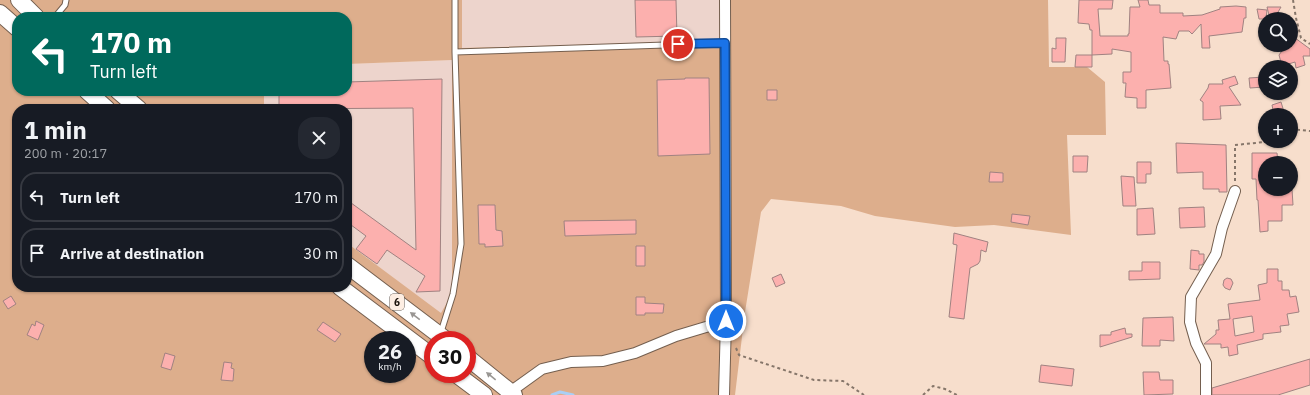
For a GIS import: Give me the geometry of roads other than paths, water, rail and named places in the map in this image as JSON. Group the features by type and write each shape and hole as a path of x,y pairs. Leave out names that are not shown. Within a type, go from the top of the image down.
{"highway":[{"path":"19,0 31,12"},
{"path":"0,13 12,24"},
{"path":"93,96 101,104"},
{"path":"124,96 133,104"},
{"name":"6","path":"352,269 435,331"},
{"name":"6","path":"347,292 424,350"},
{"path":"476,364 512,394"},
{"path":"468,383 484,395"}],"street":[{"path":"724,395 726,321 725,0"},
{"path":"1206,395 1206,363 1196,343 1190,322 1191,296 1216,254 1222,228 1235,191"},
{"path":"512,394 542,370 571,362 603,361 635,354 676,336 726,321"}],"lane":[{"path":"59,12 65,5 66,0"},
{"path":"445,331 454,294 461,244 455,52 455,0"},
{"path":"455,52 725,43"}],"waterway":[{"path":"552,395 560,392 573,395"}]}
